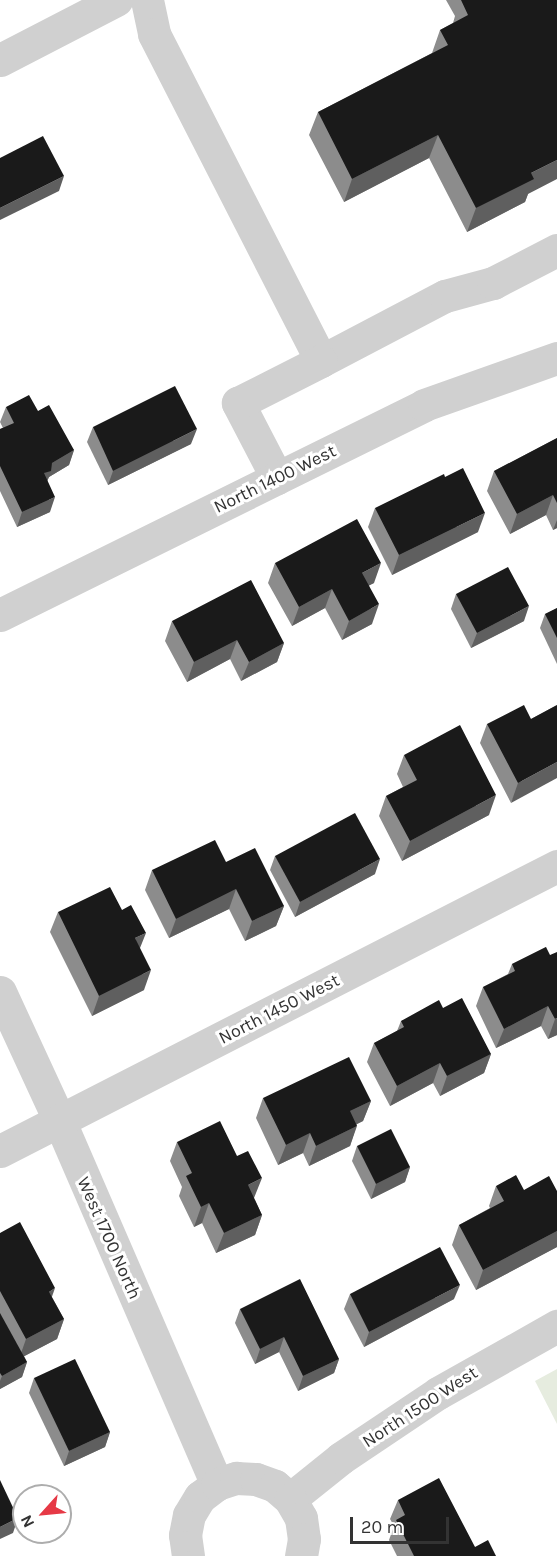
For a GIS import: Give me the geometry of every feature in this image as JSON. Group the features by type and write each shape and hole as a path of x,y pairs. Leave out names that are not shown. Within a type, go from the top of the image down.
{"street":[{"path":"0,60 116,0"},
{"path":"147,0 154,34 321,361"},
{"path":"277,478 238,403 445,296 492,283 557,250"},
{"name":"North 1400 West","path":"0,615 424,405 557,358"},
{"name":"North 1450 West","path":"0,1151 557,866"},
{"name":"West 1700 North","path":"0,992 60,1122 217,1484"},
{"name":"North 1500 West","path":"290,1499 341,1458 438,1393 557,1326"},
{"path":"188,1556 185,1536 189,1515 200,1497 217,1484 236,1478 256,1479 275,1486 290,1499 301,1518 304,1539 301,1556"}],"shaded area":[{"path":"557,1369 557,1424 535,1381"}],"building":[{"path":"461,0 557,0 557,160 531,173 534,179 476,208 438,135 352,179 318,112 448,45 440,30 468,15"},
{"path":"43,136 64,176 0,208 0,158"},
{"path":"175,386 197,429 113,471 93,427"},
{"path":"29,395 38,411 49,405 74,450 52,463 51,471 44,473 55,497 22,512 0,466 0,429 14,423 6,407"},
{"path":"557,438 557,503 553,495 517,514 494,471"},
{"path":"463,468 485,513 399,555 375,508 444,474 445,477"},
{"path":"357,519 381,563 362,573 379,604 349,621 332,589 299,607 275,563"},
{"path":"508,567 529,606 477,633 456,594"},
{"path":"251,580 284,643 249,662 237,640 194,662 172,621"},
{"path":"557,608 557,638 545,614"},
{"path":"524,705 531,719 557,705 557,762 518,783 487,724"},
{"path":"460,725 496,795 410,841 386,796 417,780 404,755"},
{"path":"355,813 380,859 300,902 275,856"},
{"path":"215,840 226,862 255,848 284,906 252,921 236,889 176,919 152,870"},
{"path":"110,887 122,910 131,905 146,933 135,938 151,970 99,996 58,912"},
{"path":"546,947 550,955 557,952 557,1018 555,1019 548,1006 504,1029 483,987 515,971 512,964"},
{"path":"462,998 491,1054 447,1076 440,1063 397,1086 374,1043 404,1027 401,1021 439,1000 443,1008"},
{"path":"349,1057 371,1101 350,1111 357,1126 316,1146 310,1133 286,1145 263,1098"},
{"path":"220,1121 237,1156 248,1151 262,1178 248,1185 262,1215 224,1233 209,1203 201,1207 186,1176 192,1173 177,1142"},
{"path":"391,1129 410,1167 376,1184 357,1146"},
{"path":"516,1175 524,1190 549,1176 557,1191 557,1231 483,1270 459,1225 504,1201 496,1186"},
{"path":"20,1222 55,1288 49,1292 64,1319 26,1339 0,1291 0,1233"},
{"path":"440,1247 460,1285 369,1332 350,1294"},
{"path":"300,1279 339,1359 303,1376 284,1337 260,1349 240,1309"},
{"path":"0,1313 27,1362 2,1376 0,1373"},
{"path":"75,1359 110,1432 69,1451 34,1378"},
{"path":"439,1478 475,1547 488,1540 496,1556 414,1556 396,1520 405,1515 398,1500"},
{"path":"0,1480 12,1505 12,1521 0,1527"}]}
